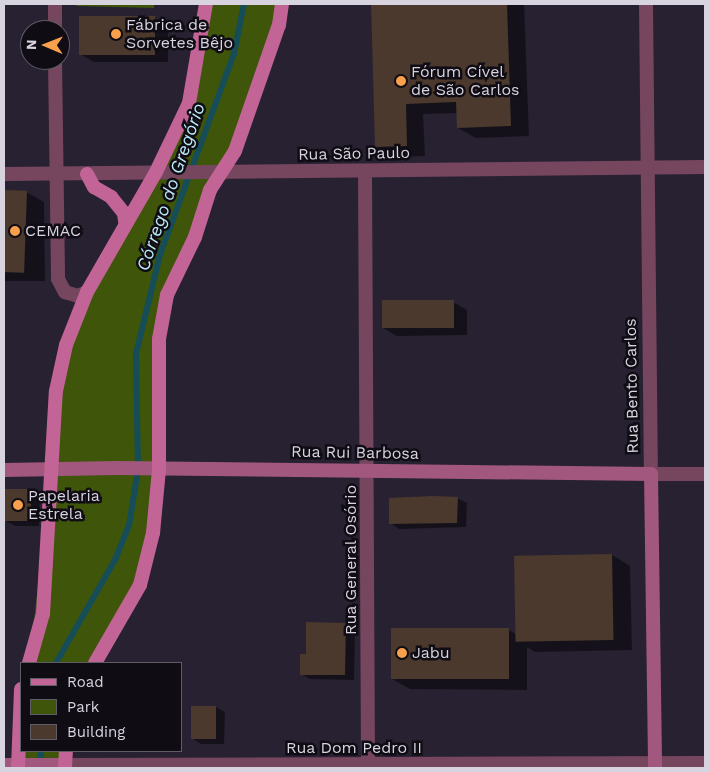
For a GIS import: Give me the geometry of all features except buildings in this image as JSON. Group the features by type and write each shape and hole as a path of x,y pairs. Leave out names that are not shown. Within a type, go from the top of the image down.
{"main road":[{"path":"29,662 43,614 56,391 66,345 86,292 125,221 156,172 189,103 206,4"},
{"path":"96,662 140,585 152,533 156,469 159,338 167,295 195,237 210,190 235,151 276,34 282,4"},
{"path":"87,174 94,187 111,197 124,213 125,221"},
{"name":"Rua Rui Barbosa","path":"4,470 117,468 650,474"},
{"name":"Rua Bento Carlos","path":"650,474 655,765"},
{"path":"17,766 20,708"},
{"path":"61,766 66,752"},
{"name":"Rua Dom Pedro II","path":"17,766 61,766"}],"street":[{"path":"55,4 55,20"},
{"name":"Rua Bento Carlos","path":"646,4 650,474"},
{"path":"55,70 54,175 60,286 78,296 86,292"},
{"name":"Rua São Paulo","path":"4,174 705,167"},
{"name":"Rua General Osório","path":"365,171 368,767"},
{"name":"Rua Rui Barbosa","path":"650,474 705,474"},
{"name":"Rua Dom Pedro II","path":"61,766 368,767 705,763"}],"green space":[{"path":"75,4 154,4 154,8 77,6"},
{"path":"206,4 282,4 235,151 167,295 159,469 140,585 96,662 29,662 66,345 189,103"},
{"path":"21,752 66,752 65,765 18,768"}],"waterway":[{"name":"Córrego do Gregório","path":"57,662 115,560 129,526 138,470 136,354 160,255 234,54 244,4"},
{"name":"Córrego do Gregório","path":"40,764 41,752"}],"place":[{"name":"Fábrica de Sorvetes Bêjo","path":"116,34"},
{"name":"Fórum Cível de São Carlos","path":"401,81"},
{"name":"CEMAC","path":"15,231"},
{"name":"Papelaria Estrela","path":"18,505"},
{"name":"Jabu","path":"402,653"}]}
